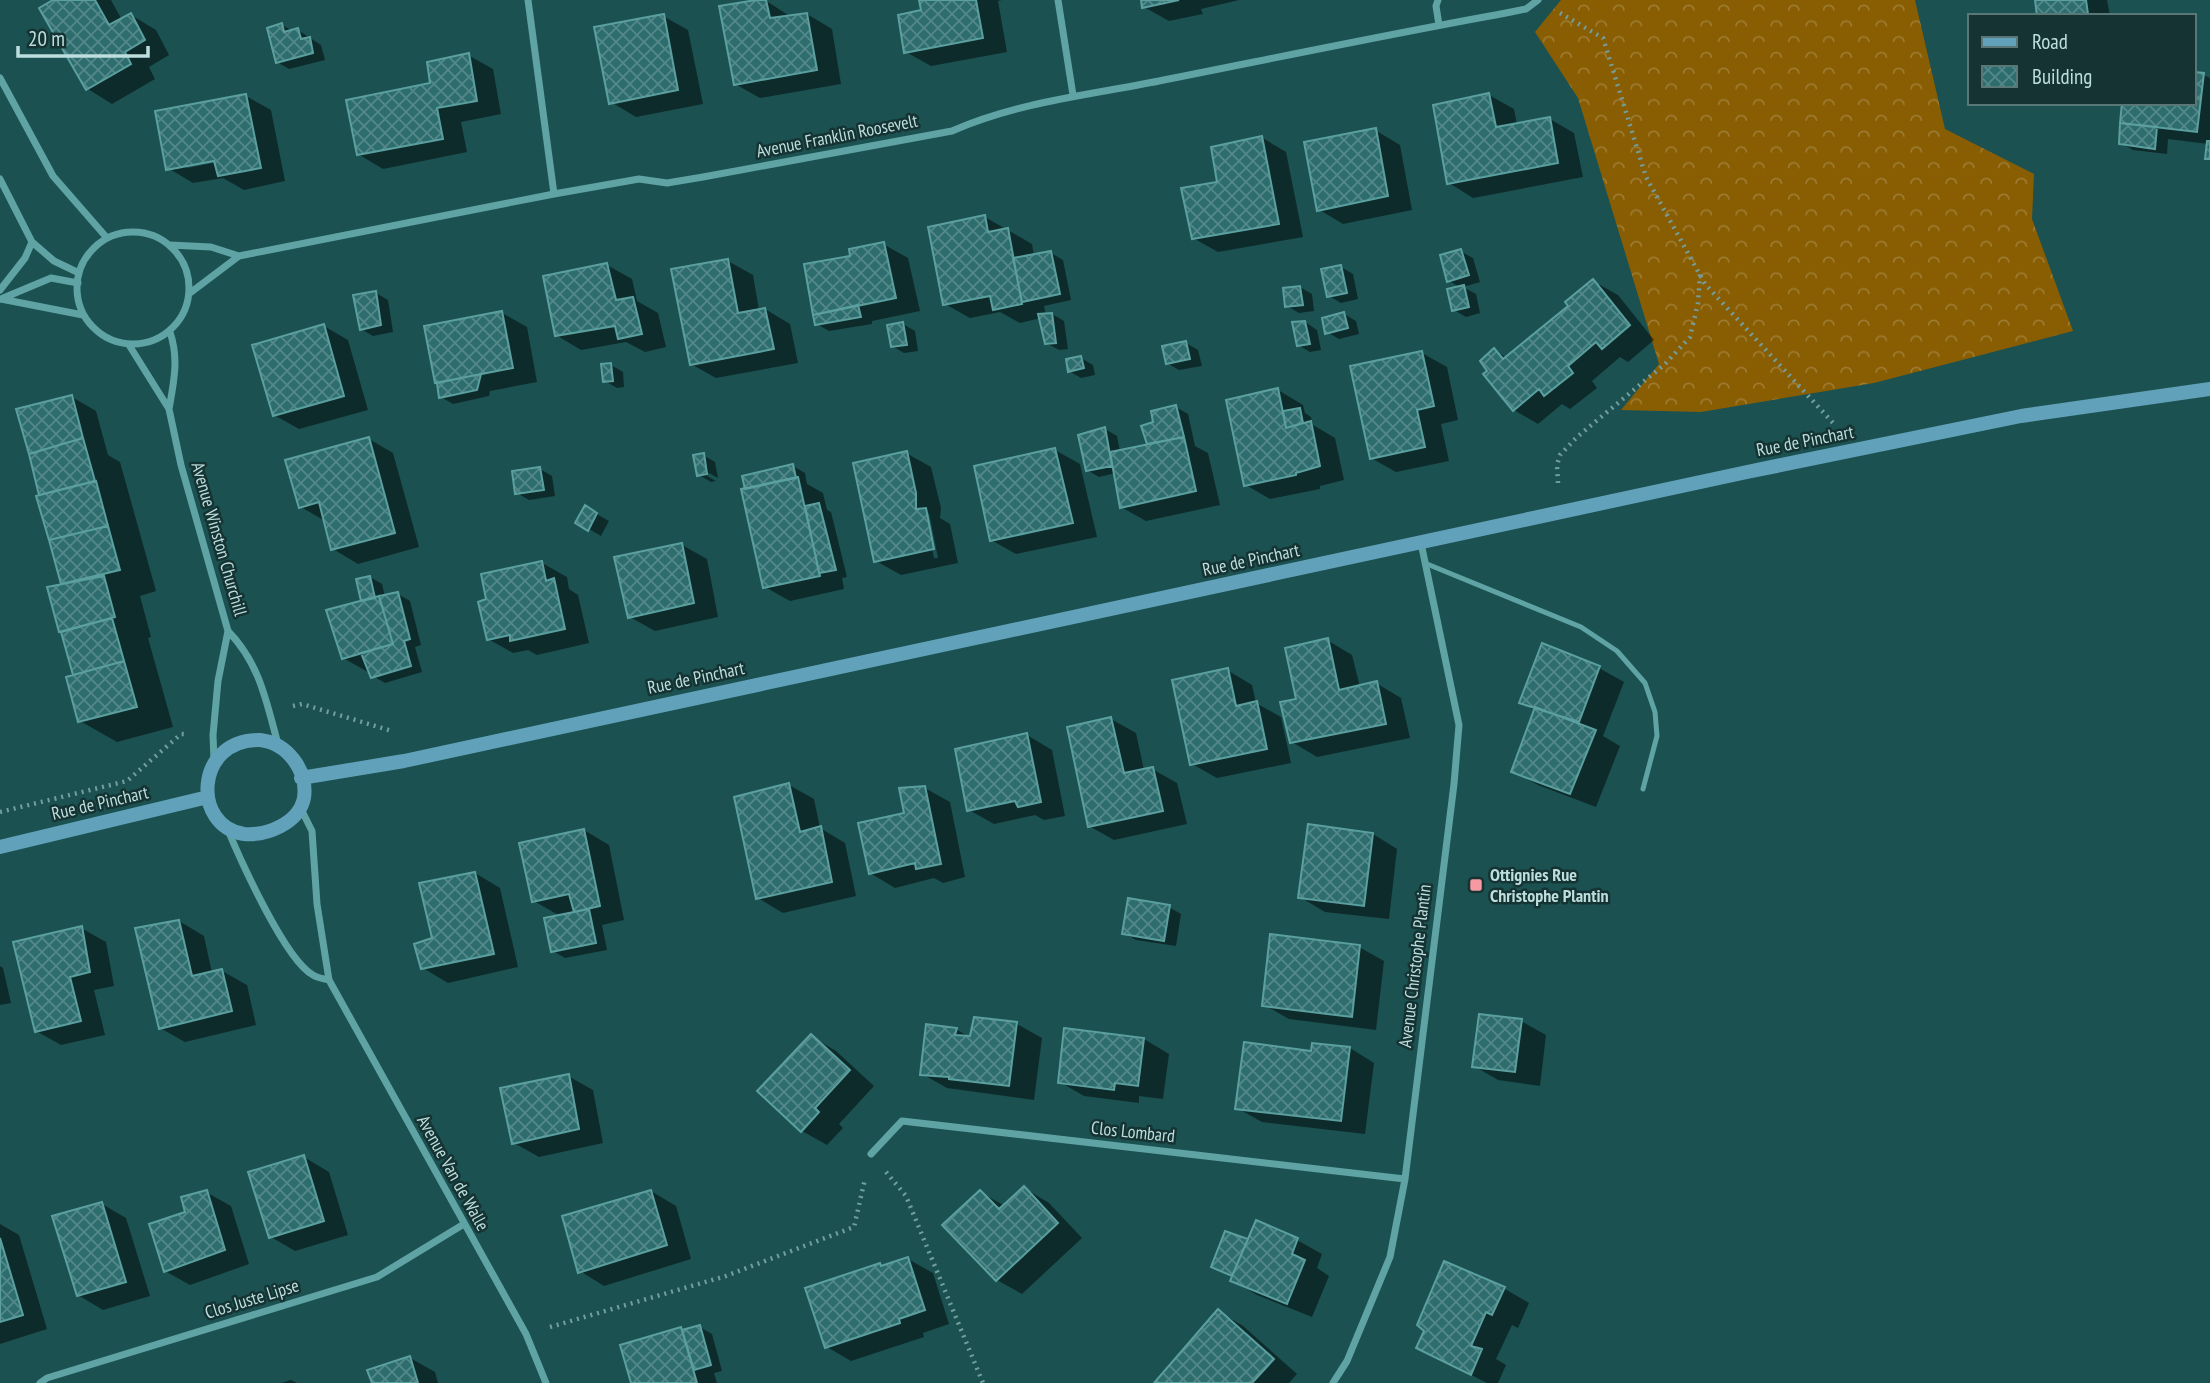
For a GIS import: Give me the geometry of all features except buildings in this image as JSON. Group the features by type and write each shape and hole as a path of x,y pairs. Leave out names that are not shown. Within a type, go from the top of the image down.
{"main road":[{"name":"Rue de Pinchart","path":"302,778 417,758 1747,472 2021,416 2210,389"},
{"path":"260,740 278,744 291,754 302,778 304,787 300,807 287,821 270,832 244,834 227,828 216,816 208,797 207,782 214,762 222,752 240,741 260,740"},
{"name":"Rue de Pinchart","path":"0,847 208,797"}],"street":[{"path":"528,0 554,194"},
{"path":"1058,0 1073,95"},
{"path":"1438,0 1436,6 1439,26"},
{"name":"Avenue Franklin Roosevelt","path":"190,293 239,256 639,179 667,183 952,131 986,116 1073,95 1154,82 1526,9 1538,0"},
{"path":"0,78 53,176 107,238"},
{"path":"0,179 32,242 54,261 79,273"},
{"path":"139,232 155,236 170,245 186,266 190,293 181,318 170,332 158,340 129,345 102,336 83,315 77,296 79,273 93,248 107,238 139,232"},
{"path":"0,296 25,258 32,242"},
{"name":"Avenue Franklin Roosevelt","path":"170,245 211,247 239,256"},
{"path":"0,296 51,278 78,283"},
{"path":"0,296 83,315"},
{"name":"Avenue Winston Churchill","path":"169,409 176,367 175,348 170,332"},
{"name":"Avenue Winston Churchill","path":"129,345 169,409 181,465 228,631 218,681 213,735 214,762"},
{"name":"Avenue Christophe Plantin","path":"1334,1383 1347,1361 1390,1257 1405,1179 1454,784 1459,725 1421,543"},
{"path":"228,631 244,647 255,669 278,744"},
{"name":"Avenue Van de Walle","path":"300,807 312,831 317,904 328,981 527,1334 545,1383"},
{"name":"Avenue Van de Walle","path":"227,828 250,883 293,954 311,975 328,981"},
{"name":"Clos Lombard","path":"871,1154 902,1121 1405,1179"},
{"name":"Clos Juste Lipse","path":"40,1383 47,1378 377,1277 464,1224"}],"lane":[{"path":"1427,564 1581,627 1617,651 1645,683 1655,712 1657,736 1643,789"}],"path":[{"path":"1549,6 1603,37 1646,177 1705,284 1836,426"},
{"path":"1558,483 1557,465 1560,455 1577,437 1665,364 1690,337 1698,303 1700,273"},
{"path":"527,1334 726,1276 854,1227 871,1154"},
{"path":"871,1154 906,1196 983,1383"}],"green space":[{"path":"1561,0 1915,0 1945,129 2034,174 2032,219 2073,331 1874,383 1701,412 1621,410 1659,364 1578,98 1535,32"}],"place":[{"name":"Ottignies Rue Christophe Plantin","path":"1476,885"}]}
